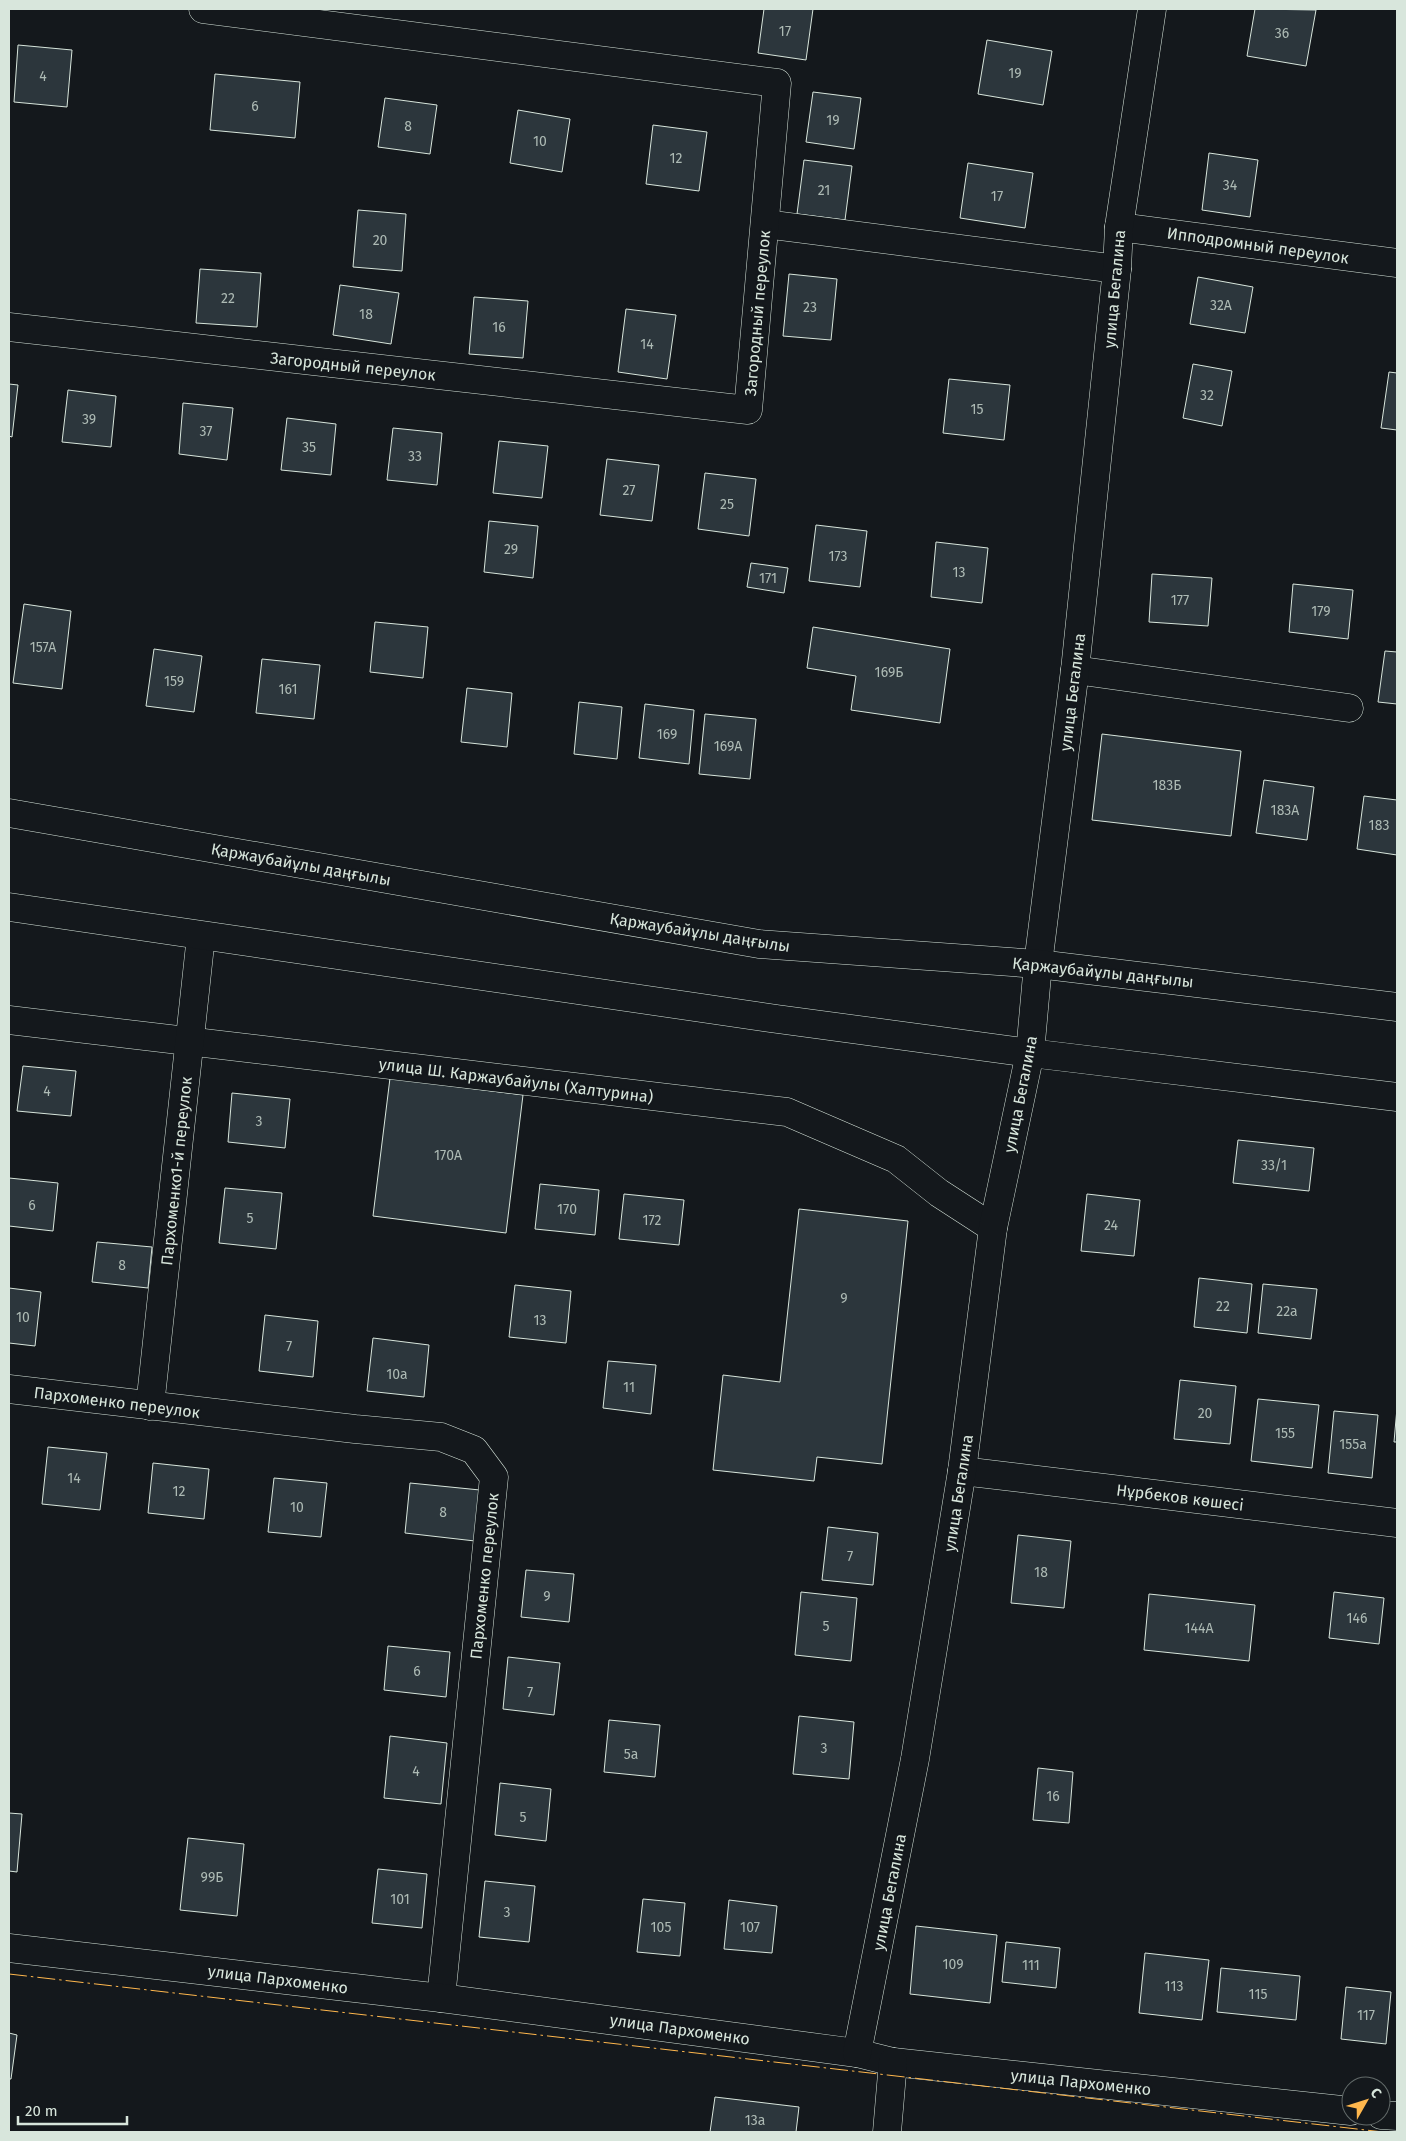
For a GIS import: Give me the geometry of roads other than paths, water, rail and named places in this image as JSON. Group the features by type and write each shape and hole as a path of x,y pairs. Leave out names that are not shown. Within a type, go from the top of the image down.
{"main road":[{"name":"Загородный переулок","path":"9,328 748,410 777,83 202,9"},
{"name":"улица Бегалина","path":"857,2053 915,1759 962,1471 993,1228 1030,1053 1038,964 1075,670 1117,268 1119,227 1152,9"},
{"path":"765,224 1117,268"},
{"name":"Ипподромный переулок","path":"1119,227 1397,263"},
{"path":"1075,670 1349,708"},
{"name":"Қаржаубайұлы даңғылы","path":"9,813 758,944 1038,964 1397,1007"},
{"path":"9,907 747,1015 1030,1053 1397,1097"},
{"name":"Пархоменко1-й переулок","path":"150,1406 201,936"},
{"name":"улица Ш. Каржаубайулы (Халтурина)","path":"9,1020 786,1112 896,1159 939,1193 993,1228"},
{"name":"Пархоменко переулок","path":"9,1389 355,1430 441,1437 474,1450 494,1477 441,1998"},
{"name":"Нұрбеков көшесі","path":"962,1471 1397,1523"},
{"name":"улица Пархоменко","path":"9,1948 441,1998 857,2053 893,2062 1341,2110"},
{"path":"886,2132 893,2062"}]}
